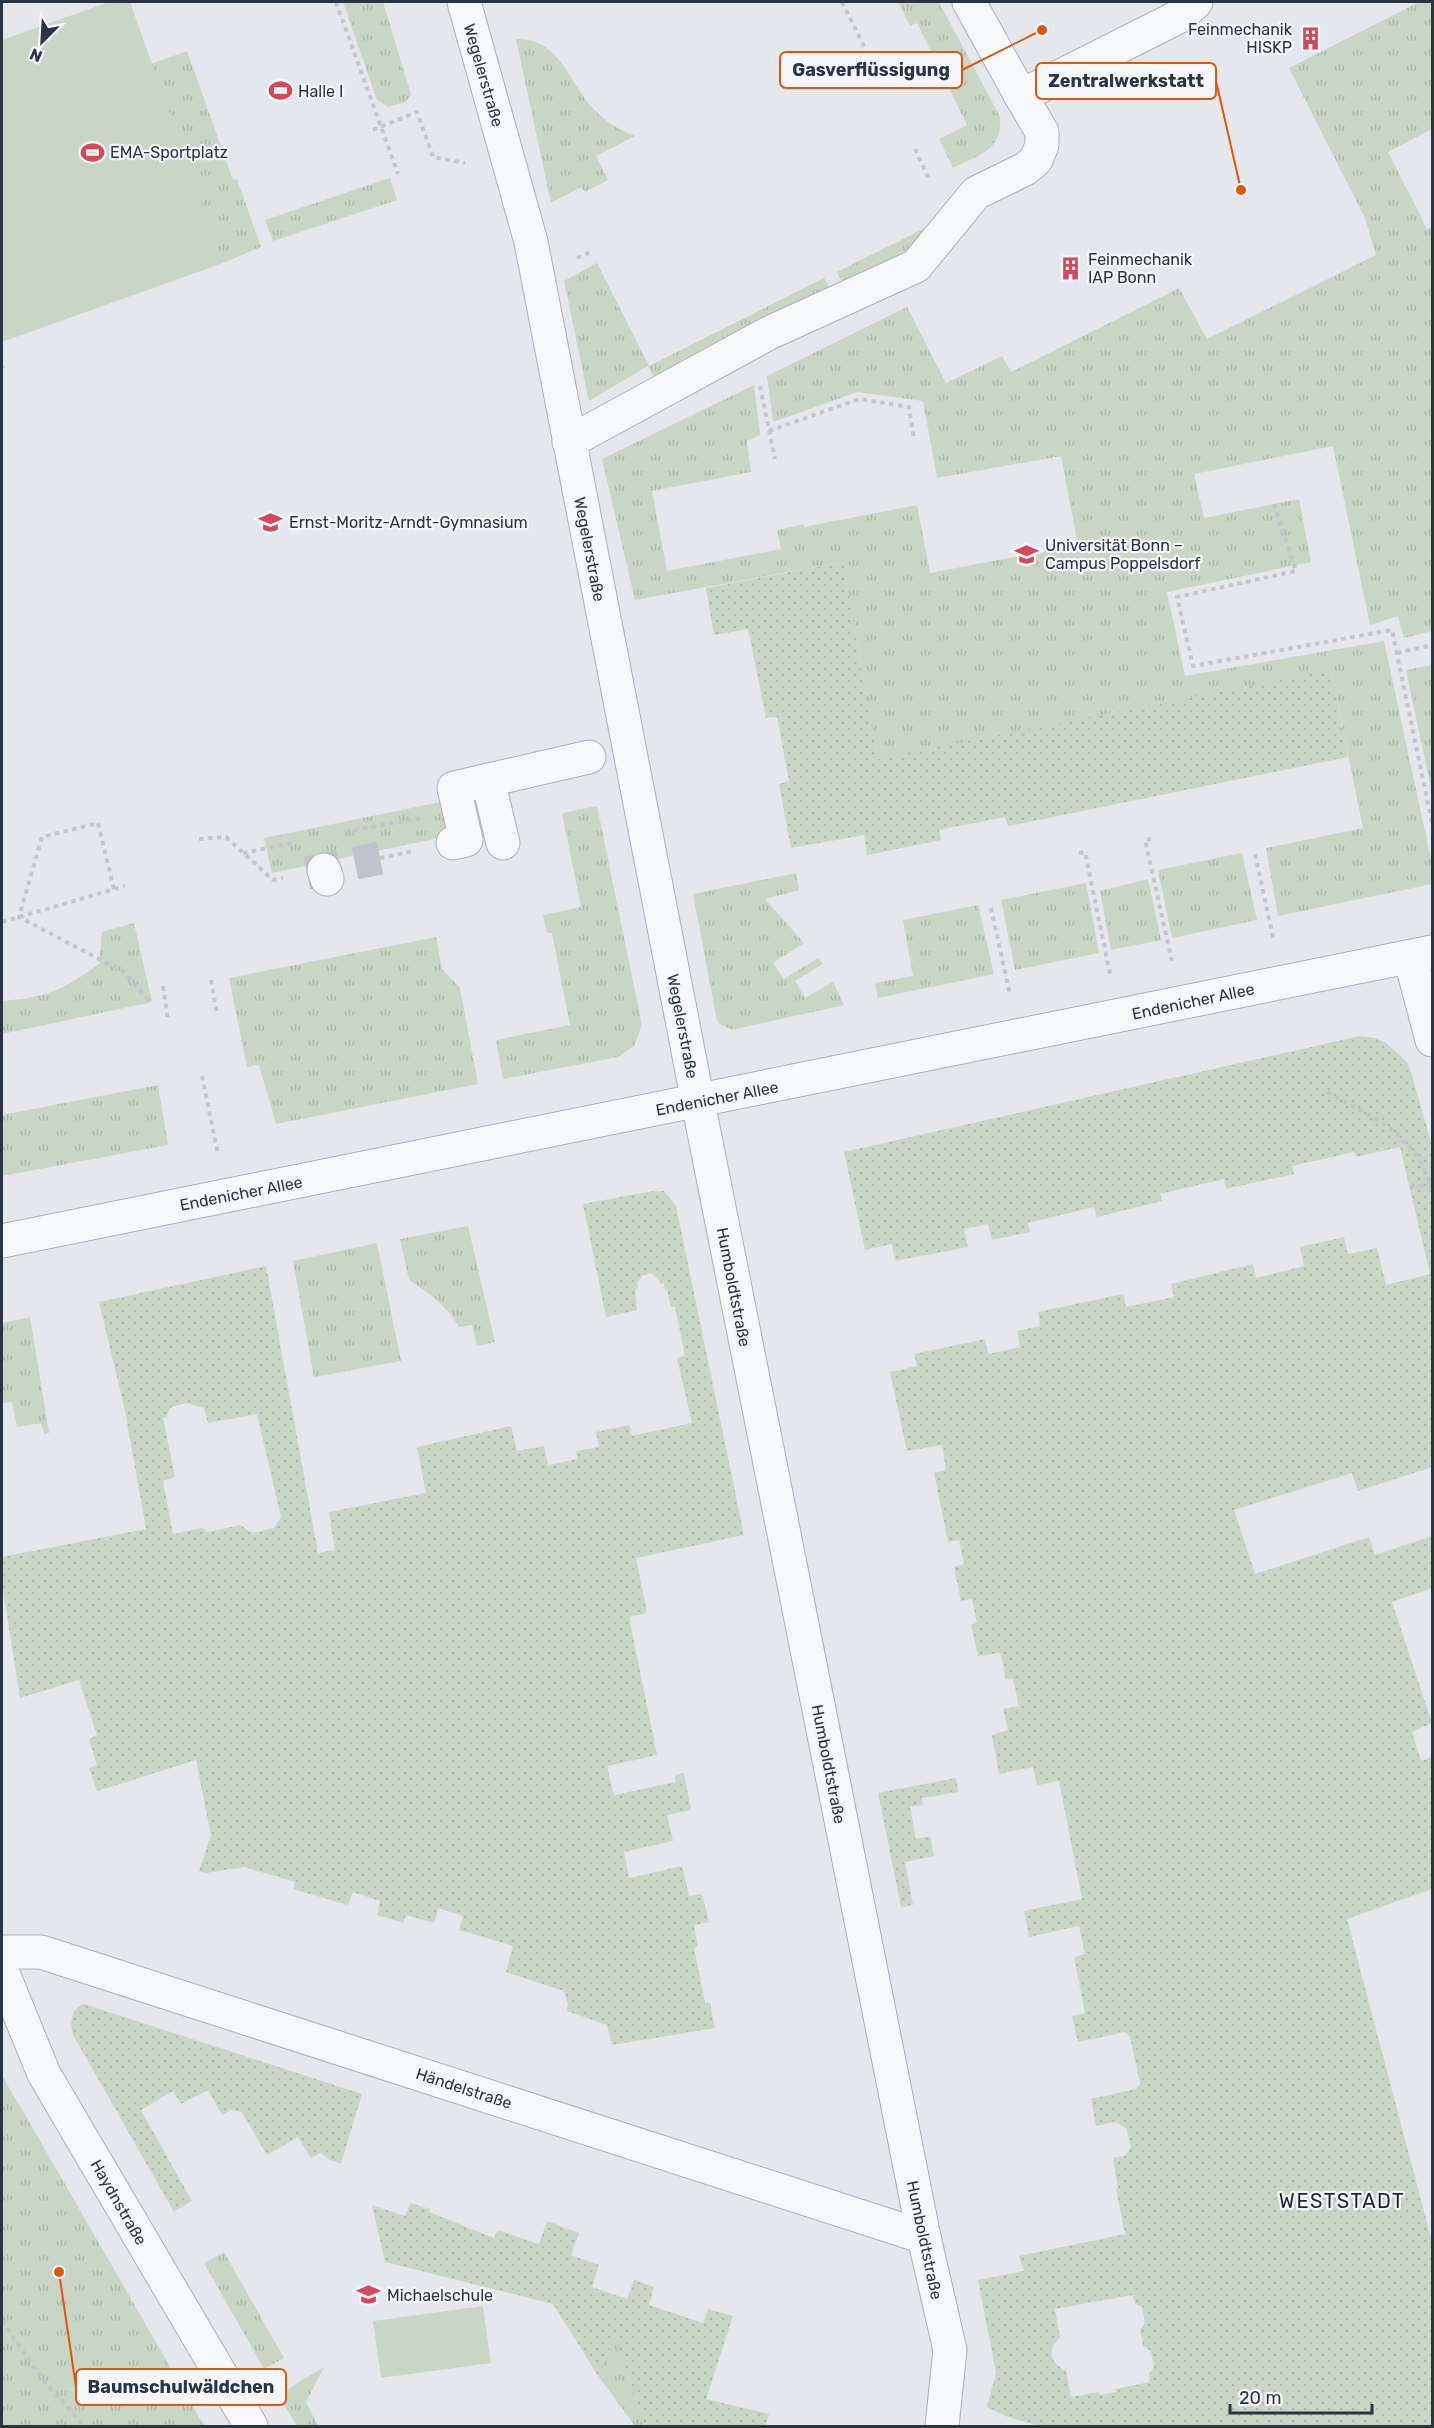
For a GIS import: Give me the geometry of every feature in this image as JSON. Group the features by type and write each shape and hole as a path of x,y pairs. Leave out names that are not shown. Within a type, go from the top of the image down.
{"street":[{"name":"Wegelerstraße","path":"464,2 531,242 698,1102"},
{"path":"569,442 769,333 916,266 976,193 1025,169 1035,160 1042,145 1042,132 969,2"},
{"path":"1021,96 1180,16 1196,2"},
{"path":"453,843 466,840 454,788 589,758"},
{"path":"488,780 503,843"},
{"path":"1421,955 1432,1040"},
{"name":"Endenicher Allee","path":"2,1241 1421,955"},
{"name":"Humboldtstraße","path":"698,1102 924,2237 950,2350 942,2427"},
{"name":"Händelstraße","path":"2,1952 40,1952 924,2237"},
{"name":"Haydnstraße","path":"2,1971 44,2074 251,2427"}],"path":[{"path":"336,2 398,174"},
{"path":"842,2 866,50"},
{"path":"373,130 417,112 433,157 511,171"},
{"path":"581,257 591,252"},
{"path":"742,348 758,375 775,459"},
{"path":"769,431 859,399 909,407 914,439"},
{"path":"1274,504 1296,571 1177,597 1193,666 1392,630 1432,823"},
{"path":"1397,653 1432,645"},
{"path":"334,835 459,810"},
{"path":"19,917 42,837 98,823 114,889"},
{"path":"199,839 226,837 273,880"},
{"path":"1151,839 1145,840 1181,1003"},
{"path":"243,853 300,841"},
{"path":"1080,853 1085,852 1119,1016"},
{"path":"1254,854 1282,982"},
{"path":"2,922 125,886"},
{"path":"991,908 1019,1036"},
{"path":"19,917 123,972 151,1003"},
{"path":"211,980 217,1014"},
{"path":"163,986 168,1020"},
{"path":"202,1076 219,1158"},
{"path":"1327,1092 1398,1133 1419,1157 1431,1182 1432,1192"},
{"path":"1410,1188 1431,1182"},
{"path":"2,2321 43,2380 84,2427"}],"green space":[{"name":"EMA-Sportplatz","path":"109,2 130,2 223,263 2,342 2,40"},
{"path":"343,2 383,2 411,94 406,102 388,107 377,100"},
{"path":"898,2 939,2 1000,117 1000,128 993,145 980,155 953,168 939,139 967,125 917,23 910,26"},
{"path":"1419,2 1432,2 1432,129 1388,152 1427,229 1432,227 1432,631 1404,638 1398,616 1370,625 1333,446 1194,474 1204,518 1299,499 1311,562 1167,592 1185,676 1384,641 1432,864 1432,884 1278,916 1266,848 1363,828 1331,671 877,759 843,562 635,600 602,459 754,385 760,435 747,441 751,472 652,491 667,571 781,549 777,530 917,505 930,573 1078,545 1061,456 937,478 923,401 857,392 773,422 767,376 907,307 946,383 1002,356 1011,372 1179,288 1207,339 1376,255 1365,218 1289,68"},
{"path":"516,39 530,40 552,52 589,104 604,119 635,136 596,156 608,180 585,192 581,187 551,203"},
{"path":"187,51 233,180 237,179 261,247 223,263 151,64"},
{"path":"390,178 397,200 273,241 265,220"},
{"path":"925,228 911,248 843,284 837,272"},
{"path":"597,263 649,366 824,278 831,290 654,377 648,366 589,401 564,281"},
{"path":"843,562 877,759 1331,670 1348,757 1008,826 1005,817 939,830 941,840 867,855 864,835 791,848 779,784 789,781 777,717 766,718 748,629 714,635 706,588"},
{"path":"1432,665 1432,793 1406,670"},
{"path":"446,801 453,835 272,873 264,838"},
{"path":"597,806 642,1025 634,1046 618,1057 503,1079 496,1040 570,1025 552,933 547,933 543,915 581,907 562,813"},
{"path":"1242,853 1257,920 1172,938 1158,870"},
{"path":"796,873 799,890 765,899 804,943 773,963 784,979 818,958 823,964 795,981 805,998 833,982 844,1005 732,1030 718,1023 693,894"},
{"path":"1148,879 1161,940 1111,950 1100,891"},
{"path":"1086,883 1099,953 1015,970 1001,900"},
{"path":"978,905 994,974 878,998 875,983 913,976 903,920"},
{"path":"134,923 152,1002 2,1034 2,1001 43,995 75,981 99,964 102,932"},
{"path":"436,937 442,969 460,988 478,1084 276,1124 259,1065 247,1067 229,978"},
{"path":"1360,1036 1375,1038 1386,1043 1407,1062 1432,1145 1432,1467 1358,1491 1352,1473 1234,1510 1255,1574 1369,1537 1375,1555 1432,1536 1432,1588 1392,1602 1432,1723 1412,1732 1421,1761 1432,1757 1432,1889 1347,1919 1432,2242 1432,2426 1039,2426 1008,2417 987,2407 996,2373 978,2280 1024,2271 1019,2256 1125,2234 1116,2189 1118,2188 1113,2158 1125,2156 1131,2147 1126,2128 1115,2122 1096,2126 1091,2099 1136,2089 1140,2084 1130,2037 1125,2032 1078,2042 1072,2016 1085,2013 1074,1957 1085,1954 1079,1926 1029,1937 1024,1911 1082,1899 1059,1781 1037,1785 1033,1767 999,1774 992,1735 1008,1730 1003,1709 1019,1706 1013,1679 1006,1680 1001,1653 978,1656 971,1625 977,1623 972,1599 961,1601 954,1567 964,1564 959,1540 948,1542 934,1473 946,1470 942,1445 907,1451 890,1372 917,1366 914,1354 985,1339 988,1354 1020,1347 1017,1331 1040,1326 1038,1312 1123,1294 1126,1307 1174,1297 1171,1284 1253,1264 1256,1278 1304,1266 1300,1247 1344,1237 1348,1254 1377,1248 1386,1285 1430,1274 1400,1147 1356,1157 1354,1152 1292,1166 1294,1174 1226,1189 1224,1179 1160,1194 1162,1201 1097,1217 1094,1207 1028,1223 1030,1232 992,1240 988,1224 964,1229 968,1247 895,1261 892,1244 865,1250 844,1152","holes":["1133,2295 1135,2304 1142,2307 1145,2323 1140,2330 1143,2346 1151,2351 1154,2367 1149,2374 1150,2382 1115,2389 1116,2392 1099,2395 1099,2392 1071,2397 1066,2370 1056,2364 1052,2356 1053,2347 1060,2338 1055,2309"]},
{"path":"158,1085 168,1145 2,1176 2,1115"},
{"path":"664,1191 676,1206 744,1535 636,1558 647,1613 629,1617 657,1755 607,1766 614,1795 676,1782 675,1775 684,1773 691,1810 667,1815 673,1841 624,1852 629,1878 682,1866 689,1896 702,1894 709,1922 694,1925 698,1946 694,1948 705,2003 710,2003 715,2028 612,2045 607,2025 567,2011 568,2005 564,1991 506,1972 513,1946 459,1930 463,1916 439,1908 434,1923 406,1915 403,1923 377,1915 380,1901 353,1892 348,1905 293,1889 295,1882 244,1867 206,1873 199,1871 211,1835 196,1760 97,1791 89,1768 97,1765 89,1739 97,1735 79,1680 20,1698 2,1584 2,1557 146,1529 124,1406 99,1302 266,1266 318,1553 335,1550 329,1512 426,1493 417,1447 511,1426 517,1451 544,1446 548,1465 577,1459 576,1451 599,1447 596,1432 629,1425 632,1436 692,1423 677,1358 685,1356 675,1307 671,1307 667,1289 665,1290 664,1283 660,1284 651,1273 642,1276 635,1290 637,1310 606,1317 583,1204","holes":["187,1403 204,1408 208,1423 257,1414 281,1517 274,1528 252,1533 240,1525 208,1532 202,1528 173,1534 163,1481 175,1477 163,1418 166,1417 171,1407"]},
{"path":"468,1226 495,1342 477,1346 472,1325 459,1327 437,1300 409,1280 400,1239"},
{"path":"377,1243 401,1361 314,1377 293,1261"},
{"path":"30,1317 49,1433 44,1434 41,1423 17,1427 12,1402 2,1403 2,1323"},
{"path":"956,1778 958,1792 922,1798 923,1805 910,1807 916,1839 930,1836 934,1856 905,1862 913,1905 901,1907 878,1793"},
{"path":"84,2004 362,2094 341,2163 331,2161 321,2153 311,2158 298,2137 267,2155 242,2112 231,2110 222,2115 208,2090 181,2104 173,2091 141,2110 192,2201 174,2212 73,2035 72,2017 76,2009"},
{"path":"2,2076 27,2118 204,2426 2,2426"},
{"path":"410,2203 430,2209 429,2212 494,2238 498,2230 539,2244 547,2221 579,2233 571,2255 599,2265 592,2287 627,2299 634,2280 654,2287 649,2305 703,2323 708,2309 733,2316 706,2399 769,2414 766,2426 644,2426 615,2335 599,2377 553,2304 385,2262 372,2205 405,2216"},
{"path":"224,2252 284,2358 264,2369 204,2263"},
{"path":"483,2306 491,2363 381,2378 373,2321"},
{"path":"615,2334 644,2426 635,2426 599,2377"},
{"path":"324,2367 306,2402 318,2426 297,2426 278,2395"}],"tunnel":[{"path":"307,873 380,858"}],"place":[{"name":"Gasverflüssigung","path":"1042,30"},
{"name":"Feinmechanik HISKP","path":"1310,38"},
{"name":"Halle I","path":"280,91"},
{"name":"EMA-Sportplatz","path":"92,152"},
{"name":"Zentralwerkstatt","path":"1241,190"},
{"name":"Feinmechanik IAP Bonn","path":"1070,268"},
{"name":"Ernst-Moritz-Arndt-Gymnasium","path":"271,522"},
{"name":"Universität Bonn – Campus Poppelsdorf","path":"1027,554"},
{"name":"Baumschulwäldchen","path":"59,2272"},
{"name":"Michaelschule","path":"369,2295"}],"district":[{"name":"WESTSTADT","path":"1342,2201"}]}
